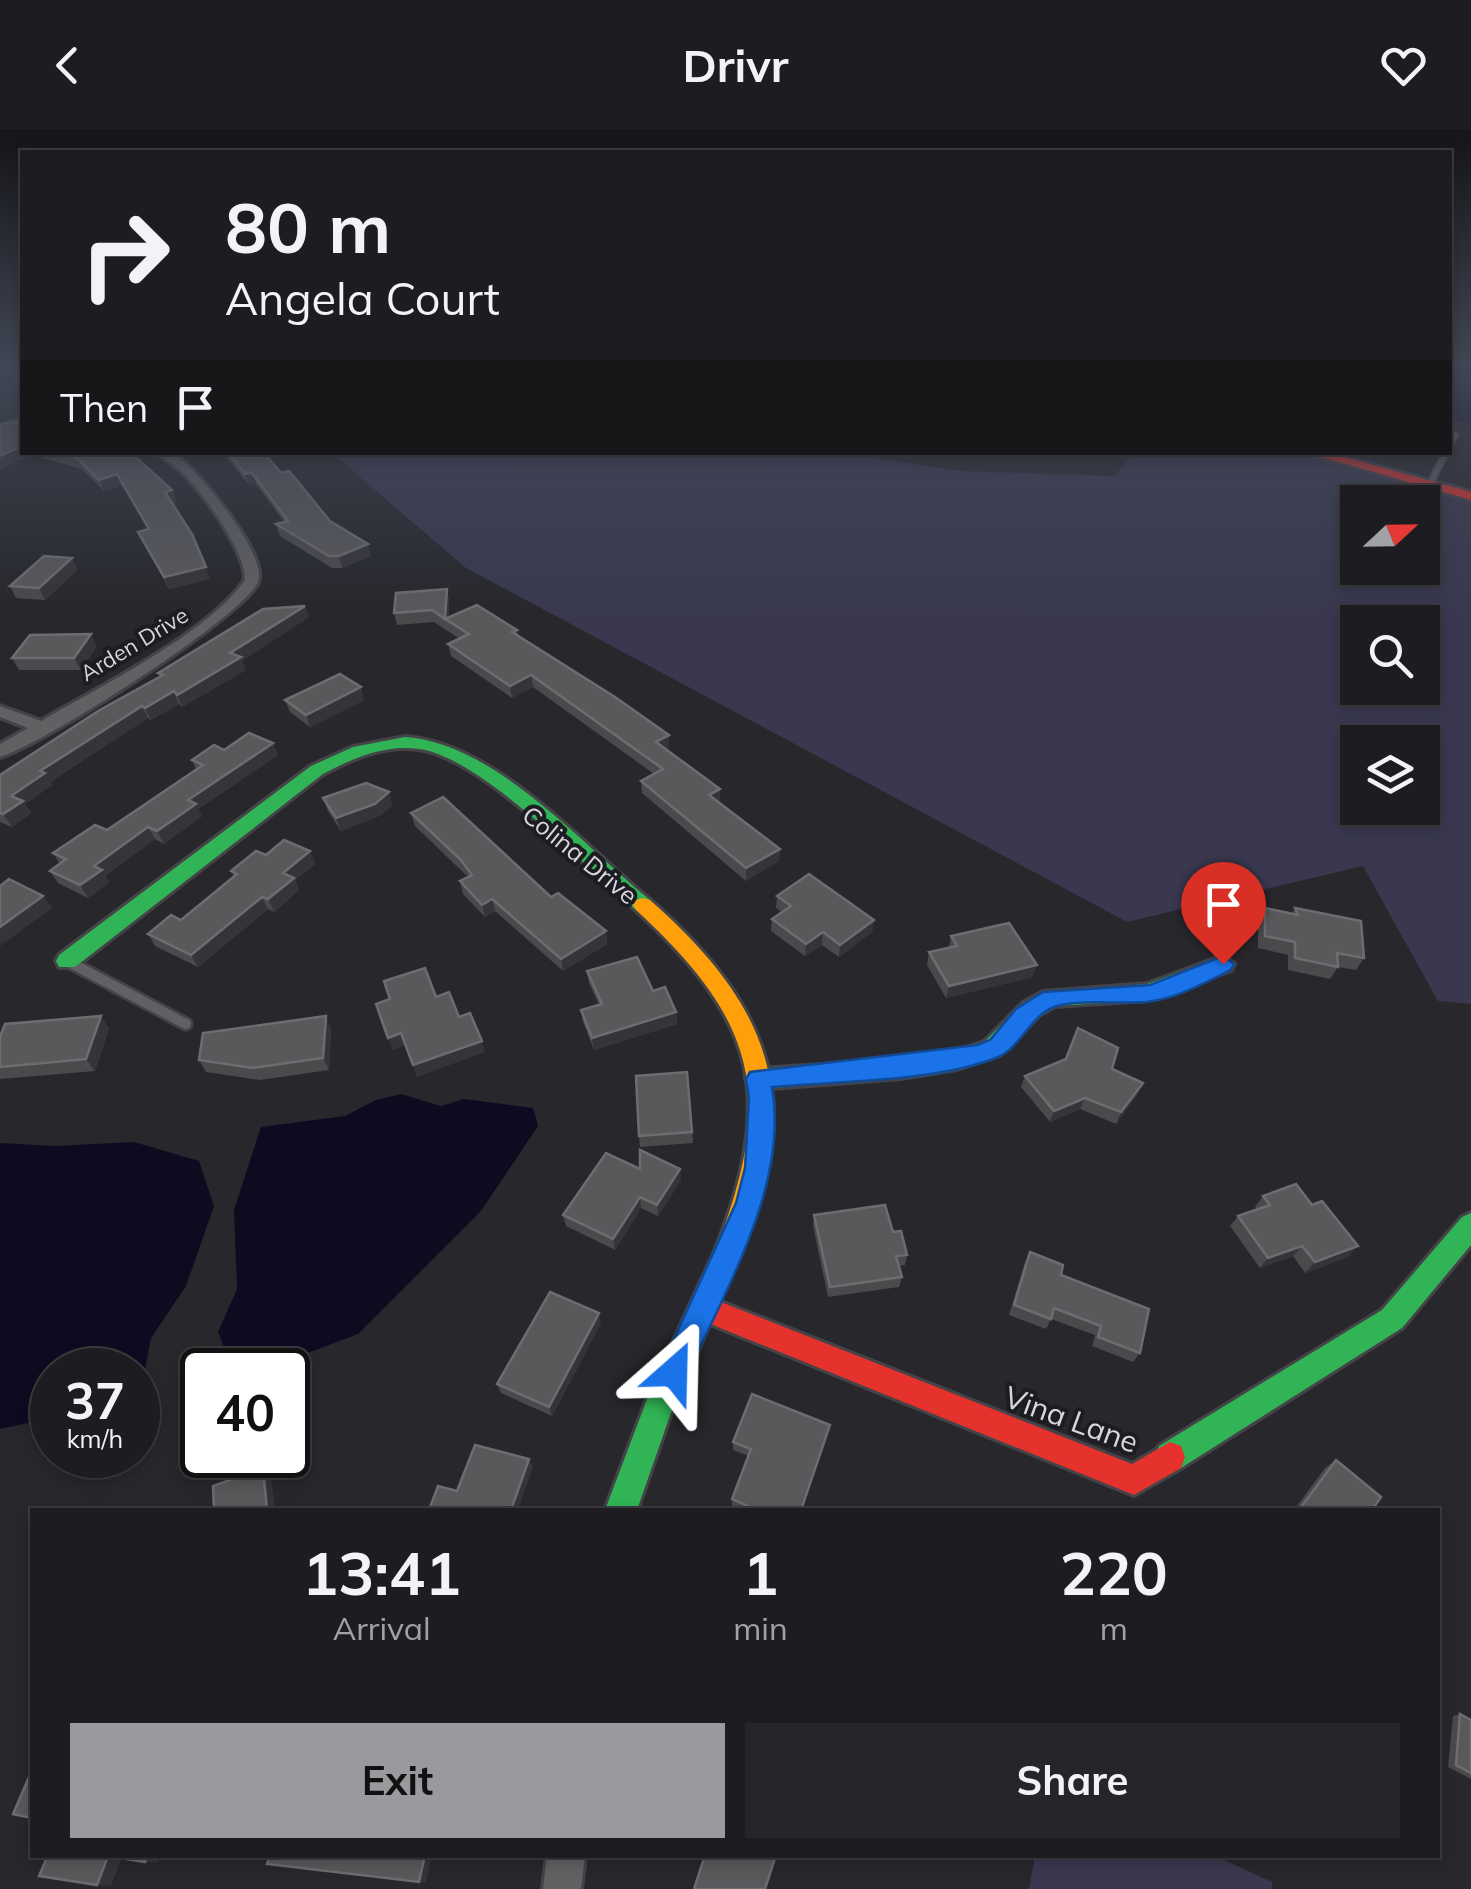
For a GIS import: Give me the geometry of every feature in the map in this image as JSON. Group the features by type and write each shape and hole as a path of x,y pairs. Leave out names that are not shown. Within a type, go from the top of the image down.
{"street":[{"name":"Arden Drive","path":"0,752 204,627 240,600 252,578 251,562 194,473 167,455"},
{"path":"1321,455 1471,496"},
{"path":"0,711 41,726"},
{"name":"Colina Drive","path":"67,961 330,761 390,744 433,746 478,772 694,950 728,994 745,1027 762,1098 758,1168 750,1203 658,1404 622,1508"},
{"path":"758,1079 939,1062 981,1054 998,1046 1024,1015 1051,998 1150,993 1178,986 1223,964"},
{"name":"Vina Lane","path":"703,1308 1134,1480 1392,1319 1415,1296 1449,1245 1471,1225"},
{"path":"562,1889 566,1858"}],"lane":[{"path":"1430,484 1445,455"},
{"name":"Colina Drive","path":"67,961 186,1024"}],"shaded area":[{"path":"334,455 856,455 959,471 1114,476 1132,455 1321,455 1431,485 1340,485 1340,585 1440,585 1440,488 1471,496 1471,1004 1438,1001 1363,866 1127,922 466,568"},
{"path":"401,1094 441,1106 464,1099 533,1108 538,1126 481,1211 358,1334 310,1352 310,1348 224,1348 218,1332 237,1289 234,1210 261,1127 345,1116 376,1100"},
{"path":"134,1142 199,1161 214,1206 186,1286 151,1338 149,1348 30,1348 30,1423 0,1429 0,1143 54,1146"},
{"path":"1034,1858 1220,1858 1272,1882 1272,1889 1029,1889"}],"building":[{"path":"0,448 17,448 0,456"},
{"path":"68,455 133,455 172,490 165,492 192,534 206,567 164,577 138,532 149,529 117,474 99,480 77,458"},
{"path":"229,455 266,455 281,473 289,471 330,521 368,544 329,556 276,524 288,521 252,473 245,474"},
{"path":"44,556 72,558 39,588 10,586"},
{"path":"447,589 445,619 432,610 394,613 396,593"},
{"path":"477,605 669,735 656,742 720,789 709,795 780,849 746,868 641,781 663,769 531,675 510,686 448,644 469,634 445,619"},
{"path":"305,606 230,653 241,657 177,695 174,691 145,708 142,706 40,771 45,773 11,796 23,801 0,813 0,775 263,609"},
{"path":"91,634 74,658 12,658 30,635"},
{"path":"340,674 361,687 306,715 285,700"},
{"path":"249,733 273,743 188,800 196,804 157,831 148,827 94,866 102,870 80,885 50,871 66,859 53,853 95,825 107,830 203,765 192,760 214,745 224,750"},
{"path":"366,783 389,792 375,804 336,818 323,798"},
{"path":"443,797 551,897 558,893 606,931 561,959 492,899 482,905 460,881 472,875 461,860 411,813"},
{"path":"284,840 310,851 283,873 294,878 268,899 262,897 191,955 148,934 171,915 181,920 237,874 231,871 256,851 266,855"},
{"path":"809,874 874,920 840,945 823,932 806,944 772,919 791,906 777,896"},
{"path":"9,879 43,896 0,927 0,886"},
{"path":"1265,908 1298,915 1295,908 1361,921 1364,958 1337,953 1338,967 1295,958 1295,942 1265,936"},
{"path":"1009,923 1037,965 949,986 929,952 957,946 951,936"},
{"path":"637,957 653,991 665,987 676,1012 592,1038 581,1010 602,1004 587,971"},
{"path":"425,968 436,997 449,992 459,1017 470,1013 482,1041 413,1065 401,1033 388,1038 376,1004 390,999 384,981"},
{"path":"101,1016 86,1059 0,1067 0,1037 5,1024"},
{"path":"326,1016 323,1058 253,1068 199,1060 203,1033"},
{"path":"1078,1028 1118,1048 1112,1069 1143,1083 1121,1112 1085,1098 1054,1111 1025,1076 1066,1059"},
{"path":"687,1072 692,1132 639,1136 636,1076"},
{"path":"640,1150 680,1169 657,1205 640,1197 613,1239 563,1215 606,1153 640,1169"},
{"path":"1296,1184 1312,1205 1322,1201 1358,1246 1315,1262 1302,1246 1268,1258 1238,1216 1270,1205 1263,1196"},
{"path":"885,1205 893,1232 901,1231 907,1255 896,1256 902,1277 830,1287 814,1215"},
{"path":"1030,1252 1063,1265 1061,1275 1149,1309 1140,1353 1098,1337 1101,1326 1054,1308 1051,1319 1014,1305"},
{"path":"550,1292 599,1313 549,1407 497,1384"},
{"path":"752,1394 830,1425 802,1508 752,1508 732,1499 751,1449 733,1442"},
{"path":"475,1445 529,1459 512,1508 430,1508 438,1486 457,1491"},
{"path":"1336,1460 1381,1497 1373,1508 1300,1508"},
{"path":"235,1478 264,1478 267,1508 214,1508 213,1486"},
{"path":"1460,1714 1471,1720 1471,1773 1456,1765"},
{"path":"30,1775 30,1818 13,1814"},
{"path":"47,1858 107,1858 97,1885 39,1876"},
{"path":"269,1858 424,1858 419,1882 267,1864"},
{"path":"704,1858 775,1858 765,1889 694,1889"}],"traffic: fast":[{"path":"67,961 317,770 344,756 389,744 435,747 484,773 643,905"},
{"path":"758,1079 901,1069 957,1060 992,1049 1031,1009 1051,998 1148,992 1223,964"},
{"path":"1170,1457 1392,1319 1471,1225"},
{"path":"622,1508 659,1404 727,1254"}],"traffic: slow":[{"path":"643,905 685,942 717,981 741,1021 756,1062 761,1106 759,1152 747,1201 727,1254"}],"traffic: jam":[{"path":"1321,455 1471,496"},
{"path":"703,1308 1134,1480 1170,1457"}],"route":[{"path":"674,1372 750,1203 758,1168 762,1098 758,1079 939,1062 981,1054 998,1046 1024,1015 1051,998 1150,993 1178,986 1223,964"}]}
